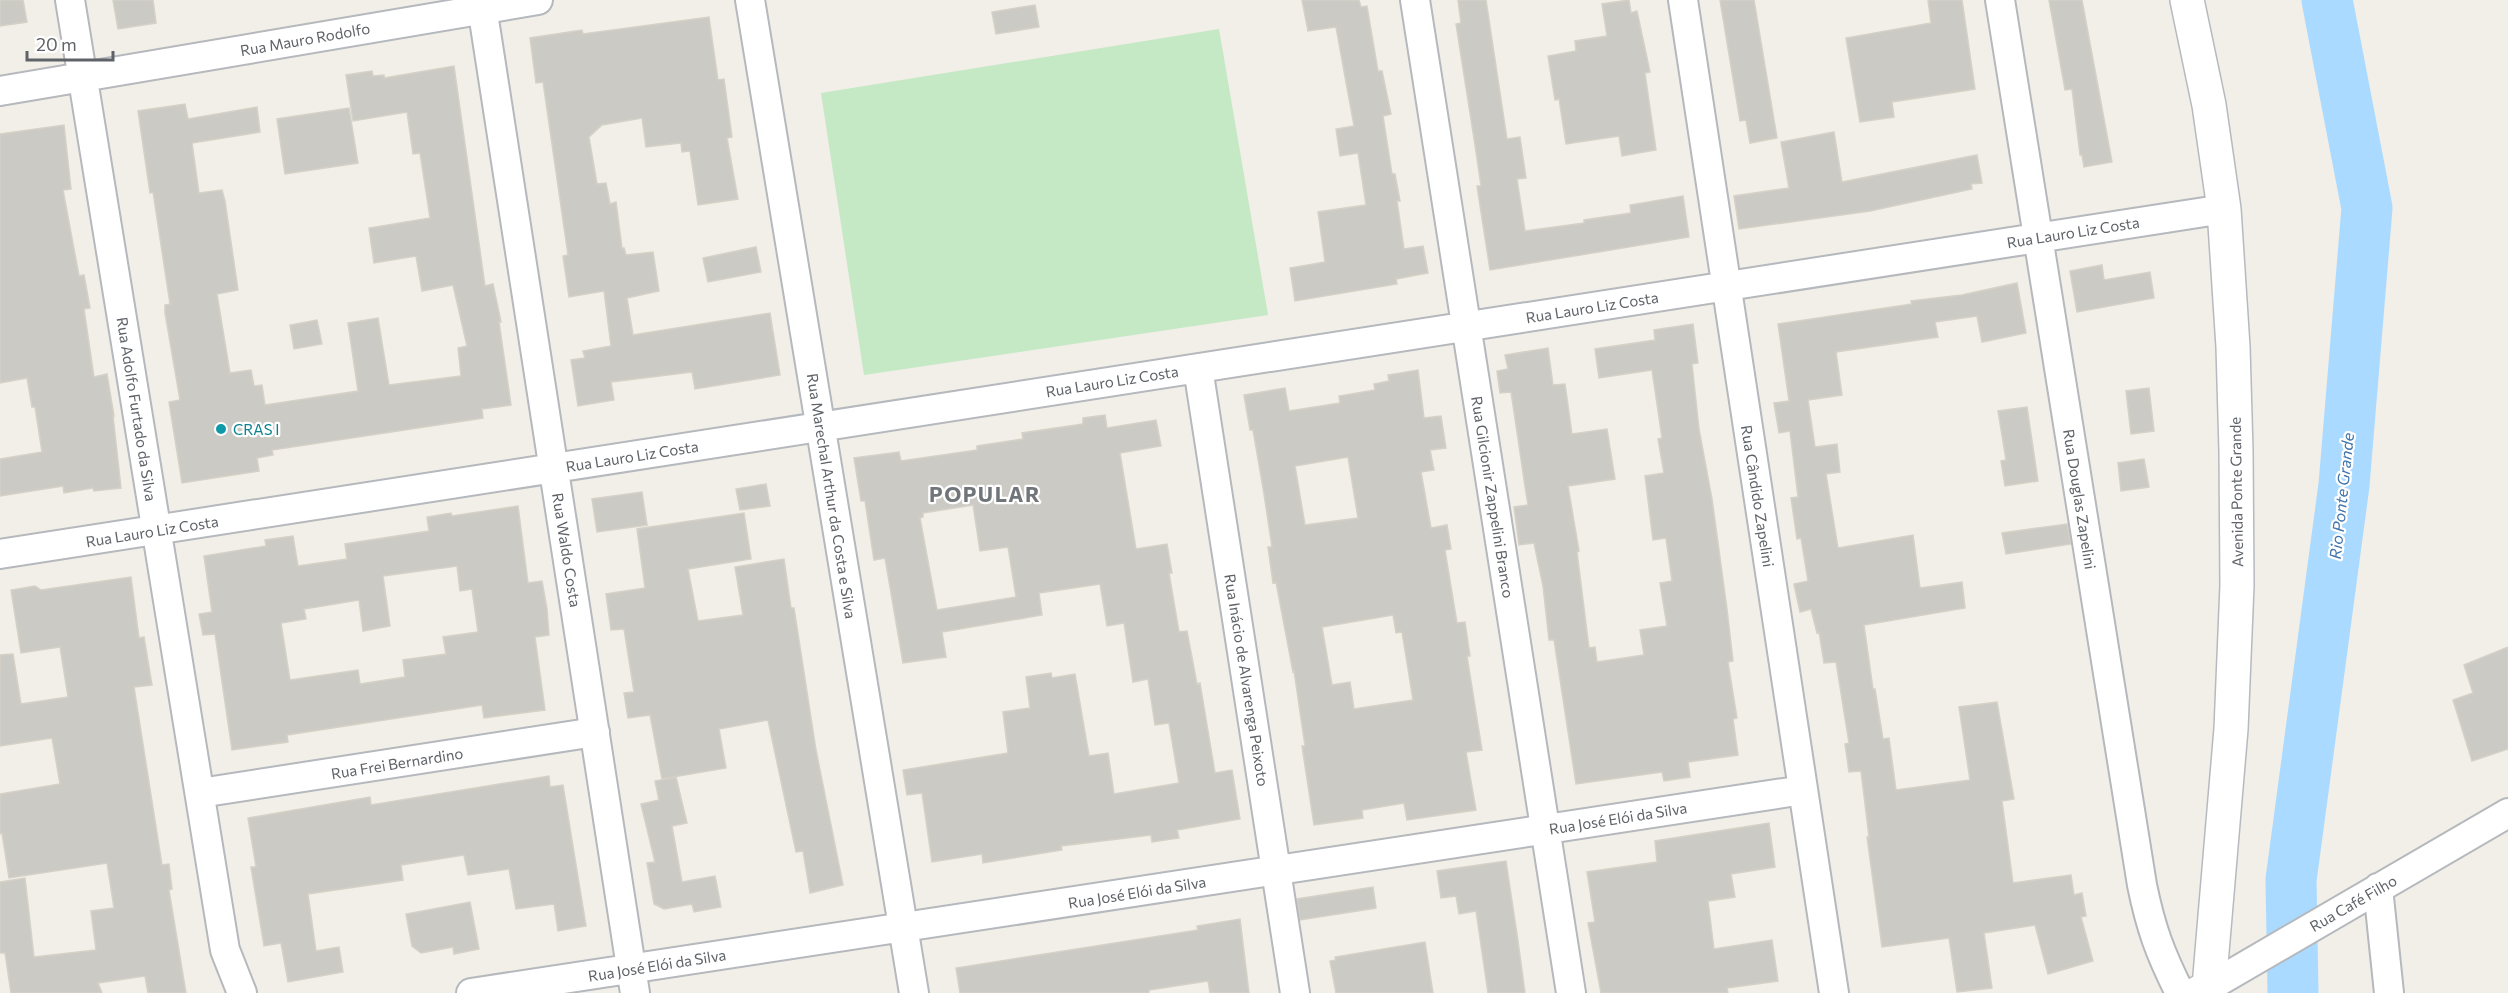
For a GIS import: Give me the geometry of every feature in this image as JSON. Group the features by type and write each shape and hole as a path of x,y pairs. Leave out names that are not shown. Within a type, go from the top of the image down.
{"street":[{"name":"Rua Adolfo Furtado da Silva","path":"70,0 225,950 242,993"},
{"name":"Rua Mauro Rodolfo","path":"0,91 482,5 538,0"},
{"name":"Rua Marechal Arthur da Costa e Silva","path":"750,0 914,993"},
{"name":"Rua Gilcionir Zappelini Branco","path":"1415,0 1571,993"},
{"name":"Rua Cândido Zapelini","path":"1683,0 1834,993"},
{"name":"Rua Douglas Zapelini","path":"2000,0 2142,885 2159,951 2196,991"},
{"name":"Avenida Ponte Grande","path":"2187,0 2209,105 2224,209 2234,359 2237,585 2231,729 2196,991"},
{"name":"Rua Waldo Costa","path":"482,5 634,981"},
{"name":"Rua Lauro Liz Costa","path":"0,554 2224,209"},
{"name":"Rua Inácio de Alvarenga Peixoto","path":"1198,368 1295,993"},
{"name":"Rua Frei Bernardino","path":"200,793 595,732"},
{"name":"Rua José Elói da Silva","path":"471,993 634,981 903,927 1803,790"},
{"name":"Rua Café Filho","path":"2196,991 2244,966 2508,813"},
{"path":"2378,888 2389,993"}],"green space":[{"path":"1219,29 1268,315 864,375 821,93"}],"building":[{"path":"0,0 23,0 27,22 0,26"},
{"path":"113,0 153,0 156,23 118,29"},
{"path":"1302,0 1359,0 1361,7 1367,6 1378,71 1382,71 1391,114 1383,116 1392,174 1395,174 1400,201 1397,201 1404,249 1423,246 1428,273 1396,279 1397,284 1295,301 1290,268 1325,262 1318,212 1366,205 1358,153 1340,156 1336,129 1354,126 1336,27 1308,31"},
{"path":"1458,0 1486,0 1507,139 1520,137 1526,178 1517,179 1525,231 1584,223 1584,220 1631,213 1630,205 1683,196 1689,237 1490,270 1477,186 1481,186 1456,24 1461,23"},
{"path":"1629,0 1631,13 1637,11 1650,72 1645,73 1656,150 1622,156 1619,136 1566,144 1559,99 1555,100 1548,56 1576,51 1575,41 1607,36 1602,4"},
{"path":"1720,0 1754,0 1777,138 1750,143 1746,120 1740,121"},
{"path":"1928,0 1962,0 1975,89 1892,102 1894,117 1860,122 1846,38 1931,23"},
{"path":"2049,0 2082,0 2112,162 2084,167 2082,155 2080,155 2072,89 2065,90"},
{"path":"1035,5 1039,27 996,34 992,12"},
{"path":"709,17 718,80 724,79 732,137 727,138 738,199 698,205 690,151 682,152 681,143 646,147 642,118 602,125 589,137 597,184 606,183 610,204 616,202 622,248 626,255 653,252 659,291 627,298 633,335 770,313 780,375 695,389 692,372 611,382 614,400 578,406 571,360 585,358 583,351 611,346 604,291 569,297 563,256 568,255 543,82 536,83 530,38 582,30 583,34"},
{"path":"454,66 485,286 493,284 501,322 499,322 511,405 482,409 483,418 272,450 273,455 257,458 259,471 182,483 169,402 180,400 165,313 165,305 170,304 138,111 185,104 188,119 257,107 260,132 192,143 199,193 222,190 225,201 238,290 217,294 230,373 251,370 254,386 262,385 265,405 358,391 348,323 378,318 389,385 461,376 458,348 467,346 453,285 422,291 416,256 374,263 369,228 430,218 420,153 413,154 407,112 353,121 346,75 372,71 373,76 384,75 384,78"},
{"path":"349,108 358,163 285,174 277,119"},
{"path":"64,125 71,189 63,190 79,276 84,275 90,308 84,309 94,377 107,374 114,416 121,488 94,491 93,488 64,493 63,486 0,496 0,459 42,452 35,407 32,407 27,378 0,383 0,134"},
{"path":"1834,132 1842,182 1977,155 1982,183 1971,184 1972,189 1870,211 1739,229 1734,196 1789,188 1781,142"},
{"path":"756,247 761,272 708,282 703,258"},
{"path":"2102,265 2104,280 2150,272 2154,298 2077,312 2070,271"},
{"path":"2017,283 2026,333 1982,342 1977,316 1935,322 1938,337 1836,352 1842,395 1808,400 1815,447 1837,444 1840,472 1826,474 1838,548 1913,535 1920,588 1962,582 1965,608 1864,625 1873,689 1875,689 1883,739 1889,738 1896,790 1970,780 1959,707 1997,702 2014,799 2002,801 2013,883 2071,875 2074,895 2082,893 2086,916 2081,917 2093,961 2048,974 2035,925 1984,933 1992,988 1957,992 1949,938 1882,947 1867,837 1869,837 1861,771 1849,772 1845,744 1849,743 1836,662 1824,663 1819,632 1817,633 1811,609 1800,612 1794,584 1808,581 1801,538 1797,539 1791,498 1798,497 1790,431 1779,433 1774,403 1789,401 1778,324 1912,304 1911,301 1962,295"},
{"path":"317,320 322,344 294,349 290,325"},
{"path":"1693,324 1698,363 1692,364 1699,429 1712,499 1727,609 1733,661 1728,662 1737,718 1733,719 1738,755 1688,762 1690,777 1664,781 1662,772 1576,784 1554,640 1549,640 1543,586 1534,543 1519,545 1514,507 1528,505 1511,392 1500,393 1497,371 1508,369 1505,355 1548,348 1553,385 1565,384 1572,434 1607,429 1615,479 1568,486 1579,551 1577,552 1589,648 1595,647 1597,662 1644,655 1640,630 1667,626 1660,583 1672,581 1666,538 1653,540 1645,476 1664,473 1658,439 1662,438 1652,370 1599,378 1595,349 1655,340 1654,330"},
{"path":"1418,370 1424,418 1441,416 1446,448 1430,450 1434,470 1421,472 1431,528 1447,525 1451,549 1445,550 1457,623 1465,622 1470,656 1467,656 1482,750 1466,752 1476,810 1407,820 1404,803 1362,810 1363,818 1314,825 1294,671 1276,582 1273,583 1268,547 1272,547 1264,494 1253,430 1250,430 1244,395 1285,388 1289,411 1340,403 1339,396 1375,390 1374,384 1389,381 1388,375","holes":["1348,457 1358,518 1305,525 1295,466","1393,615 1396,633 1402,632 1413,700 1354,709 1350,682 1332,685 1322,627"]},
{"path":"2149,388 2154,431 2131,434 2126,391"},
{"path":"2027,407 2038,481 2005,486 2001,461 2006,460 1998,411"},
{"path":"1105,415 1107,428 1156,420 1161,446 1120,453 1136,549 1167,544 1172,573 1169,573 1179,632 1187,631 1197,684 1200,683 1215,773 1232,770 1240,819 1177,830 1179,838 1152,842 1151,835 1061,846 1062,850 983,863 982,854 932,862 922,793 907,795 903,770 1008,753 1003,712 1030,708 1026,677 1051,673 1052,678 1075,674 1089,756 1108,753 1114,794 1179,783 1169,723 1155,725 1148,679 1133,682 1124,623 1107,626 1100,584 1039,593 1042,615 942,632 946,657 903,663 885,558 874,560 865,501 861,501 854,458 899,452 901,461 977,450 977,446 1023,439 1022,433 1083,424 1083,418","holes":["973,505 980,551 1008,547 1016,597 937,610 920,518 923,517 923,513"]},
{"path":"2144,459 2149,487 2121,491 2118,463"},
{"path":"766,484 770,506 740,510 736,489"},
{"path":"642,492 647,525 597,532 592,499"},
{"path":"518,506 528,583 542,581 547,609 549,635 535,637 545,710 484,718 482,705 287,735 288,742 232,750 215,634 203,635 199,614 212,612 204,556 266,546 265,540 293,536 298,566 347,559 345,544 429,531 427,517 451,513 452,516","holes":["457,566 460,591 472,589 478,632 443,637 446,654 403,660 405,677 360,684 358,670 290,680 281,623 306,619 304,609 359,600 363,631 390,626 383,576"]},
{"path":"744,513 751,559 688,569 698,621 743,615 735,567 784,559 816,750 843,885 810,893 803,851 796,852 768,720 719,729 726,768 662,779 650,715 628,718 624,693 634,692 624,629 611,630 606,594 645,588 637,529"},
{"path":"2067,524 2071,544 2006,554 2002,533"},
{"path":"131,577 139,638 144,637 152,685 134,687 162,865 169,864 172,889 169,890 186,993 148,993 145,976 98,983 102,993 11,993 5,953 0,953 0,882 25,878 34,957 96,950 91,911 114,908 107,863 9,878 2,833 0,834 0,794 60,784 52,738 0,746 0,655 13,654 21,704 68,697 60,647 21,653 11,590 35,586 41,590"},
{"path":"2508,647 2508,749 2472,761 2453,700 2473,693 2464,665"},
{"path":"549,776 550,787 563,785 586,926 558,931 554,904 516,909 509,869 468,875 464,855 401,865 403,880 308,894 316,951 339,947 343,972 288,982 281,943 264,946 251,867 256,867 248,818 370,797 371,805"},
{"path":"676,777 687,823 672,826 682,882 715,876 721,907 694,912 692,904 664,909 654,904 647,863 655,862 641,804 659,800 655,781"},
{"path":"1769,823 1775,867 1731,874 1735,897 1708,901 1714,949 1772,940 1778,981 1727,988 1728,993 1601,993 1588,923 1595,922 1587,872 1657,862 1655,841"},
{"path":"1506,861 1525,993 1488,993 1476,911 1459,914 1456,896 1441,898 1437,871"},
{"path":"1373,887 1376,908 1300,920 1297,899"},
{"path":"470,902 479,949 454,954 453,947 421,953 412,946 406,914"},
{"path":"1240,919 1249,993 1210,993 1208,981 1149,990 1149,993 960,993 956,968 1198,930 1197,926"},
{"path":"1425,942 1433,993 1336,993 1330,961 1336,960 1335,957"}],"waterway":[{"name":"Rio Ponte Grande","path":"2293,993 2291,880 2344,485 2367,208 2327,0"}],"place":[{"name":"CRAS I","path":"221,429"}],"district":[{"name":"POPULAR","path":"985,493"}]}
